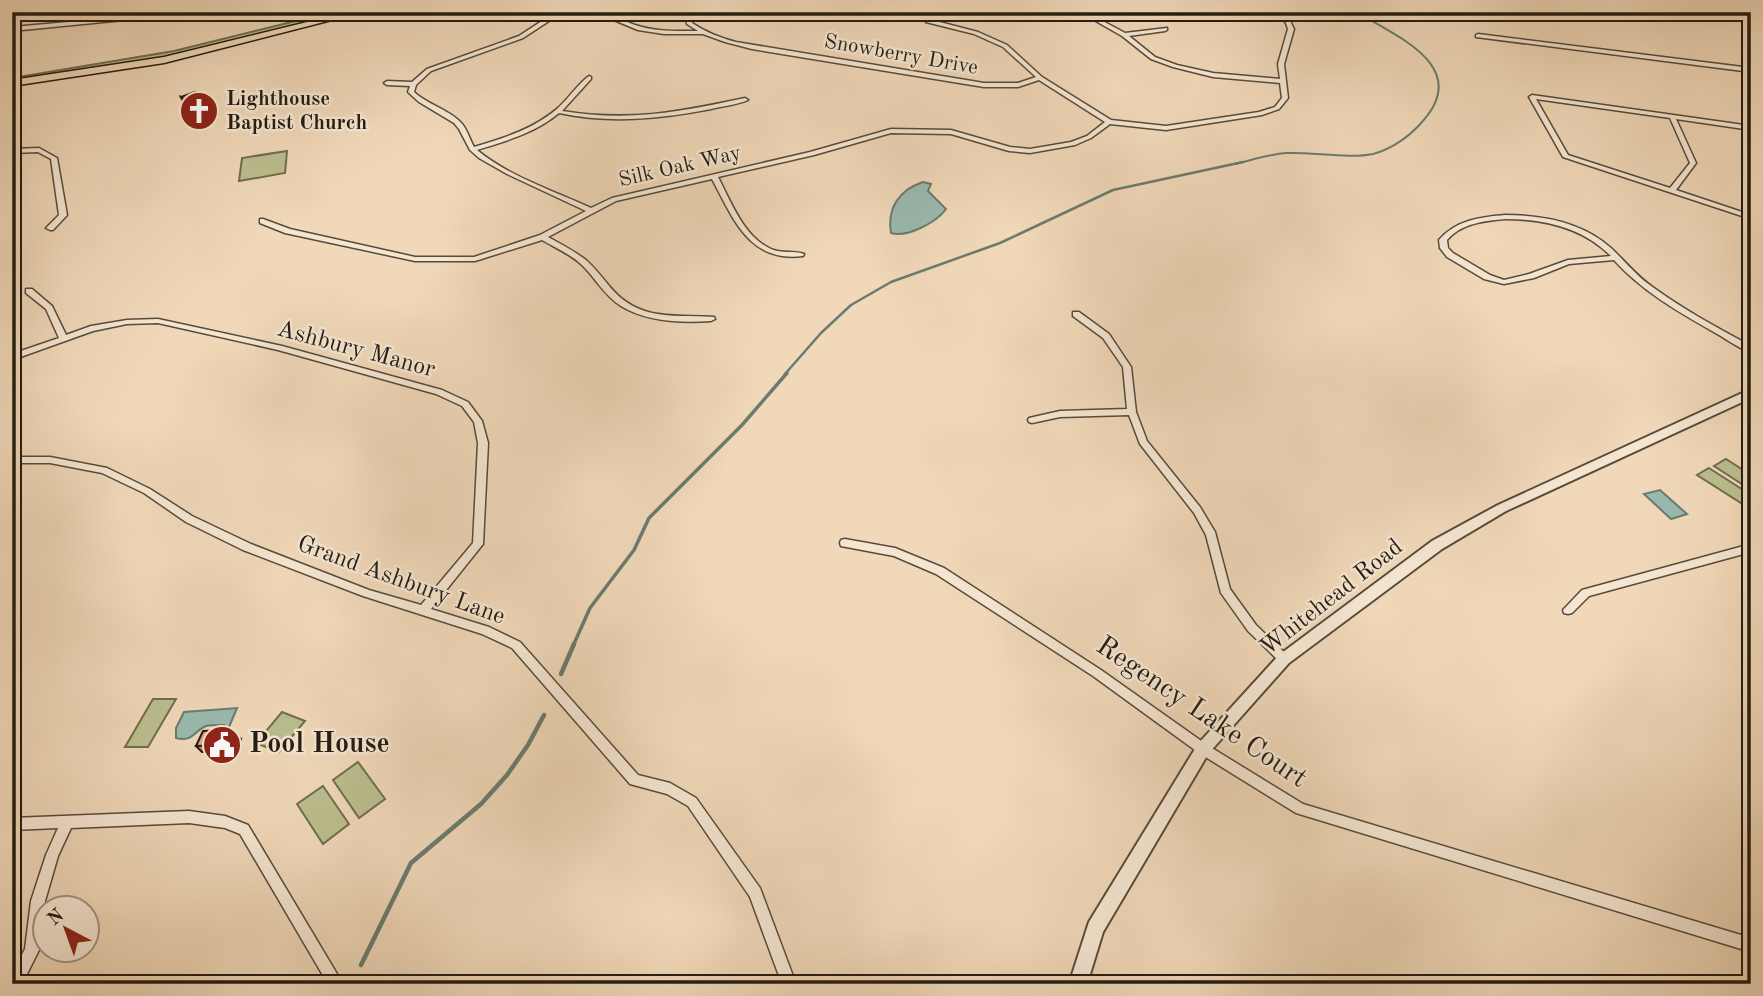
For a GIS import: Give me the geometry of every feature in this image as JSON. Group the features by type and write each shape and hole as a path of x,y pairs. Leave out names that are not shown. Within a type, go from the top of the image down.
{"highway":[{"path":"12,74 160,52 328,12"},
{"path":"12,83 164,60 359,12"}],"street":[{"path":"12,29 203,12"},
{"path":"567,12 550,18 521,37 429,69 413,84 411,92 418,99 455,120 464,129 472,149 490,162 589,210"},
{"name":"Snowberry Drive","path":"606,12 622,22 641,28 701,33 718,40 752,47 984,85 1018,85 1040,78"},
{"path":"687,12 690,24 701,33"},
{"path":"1082,12 1124,34 1153,58 1175,66 1213,75 1283,81"},
{"path":"928,21 993,39 1005,46 1040,78 1109,121 1166,128 1260,114 1277,108 1285,98 1280,64 1292,29 1278,12"},
{"path":"1124,34 1165,29"},
{"path":"1478,36 1751,70"},
{"path":"472,149 522,135 540,126 560,112 589,78"},
{"path":"387,83 413,84"},
{"path":"1751,128 1532,97 1565,156 1751,217"},
{"path":"560,112 584,118 625,121 651,119 745,100"},
{"path":"1672,117 1693,163 1672,190"},
{"name":"Silk Oak Way","path":"262,221 288,232 427,260 475,259 543,237 614,199 812,154 891,131 951,132 1009,149 1030,150 1073,144 1109,121"},
{"path":"12,151 39,150 54,158 63,215 50,228"},
{"path":"714,177 750,239 769,253 783,257 800,254"},
{"path":"1615,258 1568,262 1531,276 1504,282 1487,277 1450,256 1444,248 1443,240 1455,229 1478,220 1508,216 1546,220 1581,232 1600,243 1615,258 1633,278 1751,350"},
{"path":"543,237 585,263 615,298 629,306 644,313 684,321 711,319"},
{"path":"29,291 49,308 63,338"},
{"path":"1076,314 1106,336 1127,367 1132,412 1143,442 1197,510 1211,535 1224,590 1252,628 1284,659"},
{"name":"Ashbury Manor","path":"12,357 63,338 127,322 158,321 278,348 439,392 465,404 478,421 483,443 478,544 423,610"},
{"name":"Whitehead Road","path":"1077,984 1094,928 1203,749 1284,659 1437,545 1492,514 1618,453 1751,393"},
{"path":"1032,420 1060,414 1132,412"},
{"name":"Grand Ashbury Lane","path":"12,460 50,460 104,470 147,491 189,519 247,547 367,593 485,629 516,645 634,780 670,789 692,802 755,893 789,984"},
{"name":"Regency Lake Court","path":"845,543 895,552 940,571 1085,666 1203,749 1300,809 1751,945"},
{"path":"1568,610 1586,593 1751,548"},
{"path":"12,824 189,817 225,822 244,829 336,984"},
{"path":"14,984 32,950 38,901 52,855 67,822"}],"green space":[{"path":"332,12 352,12 188,54 12,81 12,78 174,51"},
{"path":"287,151 285,173 239,181 242,158"},
{"path":"1726,459 1751,475 1751,490 1714,466"},
{"path":"1709,468 1751,497 1741,503 1697,475"},
{"path":"153,699 176,699 148,747 125,747"},
{"path":"282,712 305,721 279,752 256,743"},
{"path":"358,762 385,799 359,818 333,780"},
{"path":"323,786 349,824 323,844 297,804"}],"water":[{"path":"923,182 931,184 928,191 946,209 921,228 905,233 891,233 891,216 896,201 907,190"},
{"path":"1660,490 1687,514 1671,519 1644,494"},
{"path":"237,708 229,727 206,726 186,739 176,738 176,728 184,712"}],"building":[{"path":"195,92 205,100 191,105 181,97"},
{"path":"227,730 226,734 235,733 229,745 196,746 203,731"}],"waterway":[{"path":"1235,164 1287,153 1353,156 1373,154 1400,141 1422,122 1435,102 1439,85 1434,69 1423,55 1408,43 1357,12"},
{"path":"785,374 821,333 851,305 891,282 1000,243 1113,190 1243,162"},
{"path":"573,646 590,608 634,550 649,518 742,425 787,373"},
{"path":"561,674 574,644"},
{"path":"361,965 411,863 481,804 507,775 528,745 544,715"}],"place":[{"name":"Lighthouse Baptist Church","path":"199,111"},
{"name":"Pool House","path":"222,745"}]}
